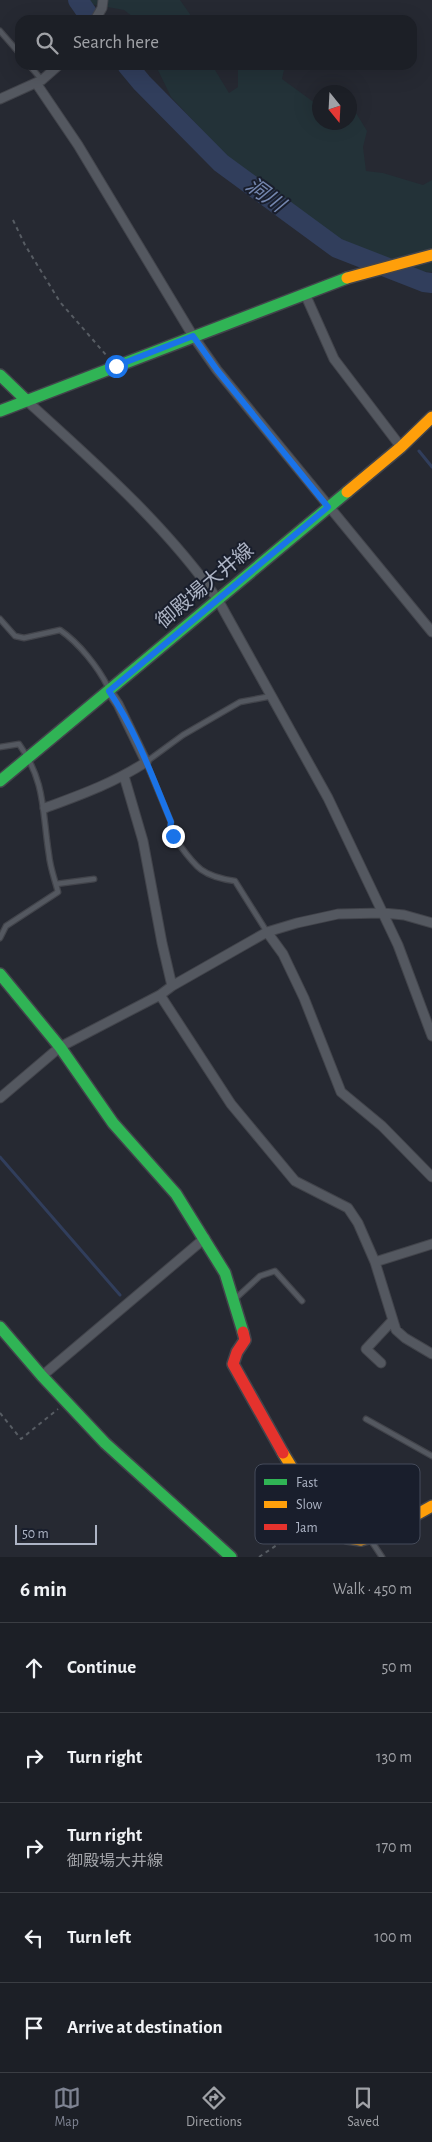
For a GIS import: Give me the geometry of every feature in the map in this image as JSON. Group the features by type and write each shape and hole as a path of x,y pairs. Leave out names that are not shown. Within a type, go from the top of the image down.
{"street":[{"path":"0,99 39,81 53,70"},
{"path":"39,81 193,336 217,370 432,632"},
{"path":"0,411 352,276 432,255"},
{"path":"305,294 334,359 401,447"},
{"path":"0,376 144,512 201,575 218,600 328,798 382,912 414,987 432,1036"},
{"name":"御殿場大井線","path":"0,781 401,447 432,417"},
{"path":"45,808 98,788 124,776 146,762 118,704 109,691"},
{"path":"124,776 143,840 172,986"},
{"path":"0,1098 60,1047 160,995 172,986 267,932 338,914 382,912 404,915 432,923"},
{"path":"267,932 283,954 304,998 341,1092 382,1126 432,1177"},
{"path":"0,974 60,1047 112,1123 153,1166 176,1194 205,1238 225,1273 245,1340 237,1352 233,1364 290,1464"},
{"path":"160,995 231,1104 295,1182 348,1208 358,1223 376,1262 396,1330 405,1338 432,1354"},
{"path":"42,1376 205,1238"},
{"path":"376,1262 432,1244"},
{"path":"381,1363 366,1349 392,1321"},
{"path":"0,1327 42,1376 105,1443 231,1557"},
{"path":"420,1513 432,1506"}],"lane":[{"path":"0,31 15,48"},
{"path":"32,70 39,81"},
{"path":"0,619 15,636 24,638 60,630 68,636 101,674 109,691"},
{"path":"267,932 235,881 218,879 199,870 173,836 170,830 171,822 146,762 183,735 240,702 272,696"},
{"path":"0,747 19,744 36,773 45,808 49,856 58,892 6,926 0,938"},
{"path":"56,884 94,879"},
{"path":"234,1300 260,1276 275,1271 302,1301"},
{"path":"366,1419 432,1456"},
{"path":"373,1544 382,1557"}],"path":[{"path":"13,220 25,245 60,302 116,366"},
{"path":"0,1414 22,1439 66,1402"},
{"path":"259,1557 278,1544"}],"shaded area":[{"path":"83,0 180,0 190,15 130,15 124,10 85,3"},
{"path":"158,70 215,70 229,93 238,87 238,70 284,70 282,79 312,101 312,130 357,130 357,115 367,131 363,147 366,171 383,173 423,185 432,180 432,272 414,271 335,240 230,160 171,97"}],"waterway":[{"name":"洞川","path":"78,0 88,15"},
{"name":"洞川","path":"131,70 221,163 337,248 424,282 432,283"},
{"path":"419,451 432,467"},
{"path":"0,1157 120,1295"}],"traffic: fast":[{"path":"0,411 347,278"},
{"path":"0,375 27,401"},
{"path":"0,781 347,492"},
{"path":"0,974 60,1047 113,1123 176,1194 225,1273 243,1332"},
{"path":"0,1327 42,1376 105,1443 231,1557"}],"traffic: slow":[{"path":"347,278 432,255"},
{"path":"347,492 401,447 432,417"},
{"path":"283,1453 290,1464"},
{"path":"420,1513 432,1506"}],"traffic: jam":[{"path":"243,1332 245,1340 237,1352 233,1364 283,1453"}],"route":[{"path":"116,366 193,336 217,370 328,507 109,691 118,704 146,762 171,822 170,830 173,836"}]}
